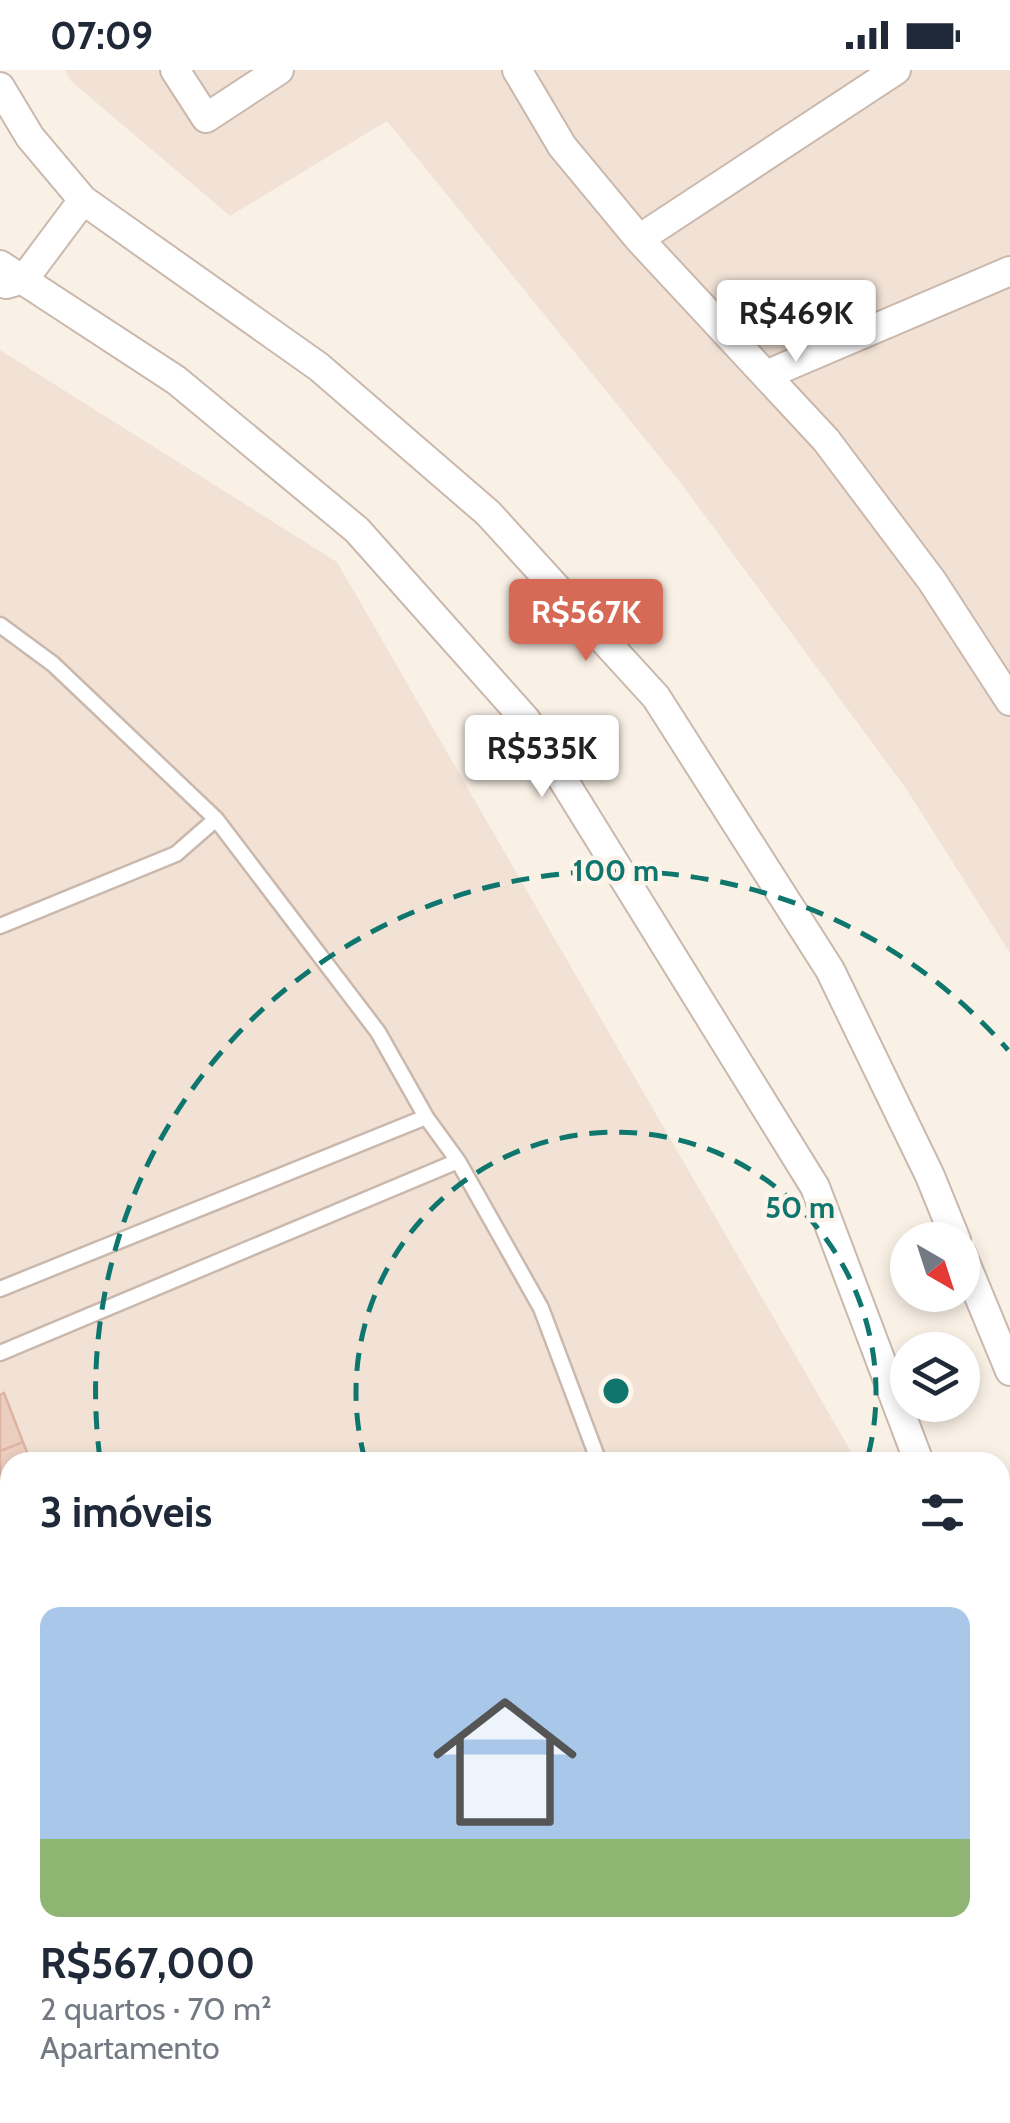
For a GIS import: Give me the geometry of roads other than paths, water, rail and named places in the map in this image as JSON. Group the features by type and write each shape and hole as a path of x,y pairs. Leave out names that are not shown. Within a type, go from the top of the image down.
{"street":[{"path":"175,70 206,118 280,70"},
{"path":"518,70 562,146 639,239 826,440 1000,665 1010,702"},
{"path":"639,239 896,70"},
{"path":"0,87 30,137 82,200 334,379 488,513 656,698 830,970 949,1222"},
{"path":"82,200 8,277 176,380 356,530 526,720 815,1187 914,1452"},
{"path":"766,375 1010,271"},
{"path":"980,1298 1010,1371"}],"lane":[{"path":"0,625 53,664 216,819 378,1032 426,1117 458,1161 541,1308 595,1452"},
{"path":"0,926 176,854 216,819"},
{"path":"0,1289 426,1117"},
{"path":"0,1353 458,1161"}]}
